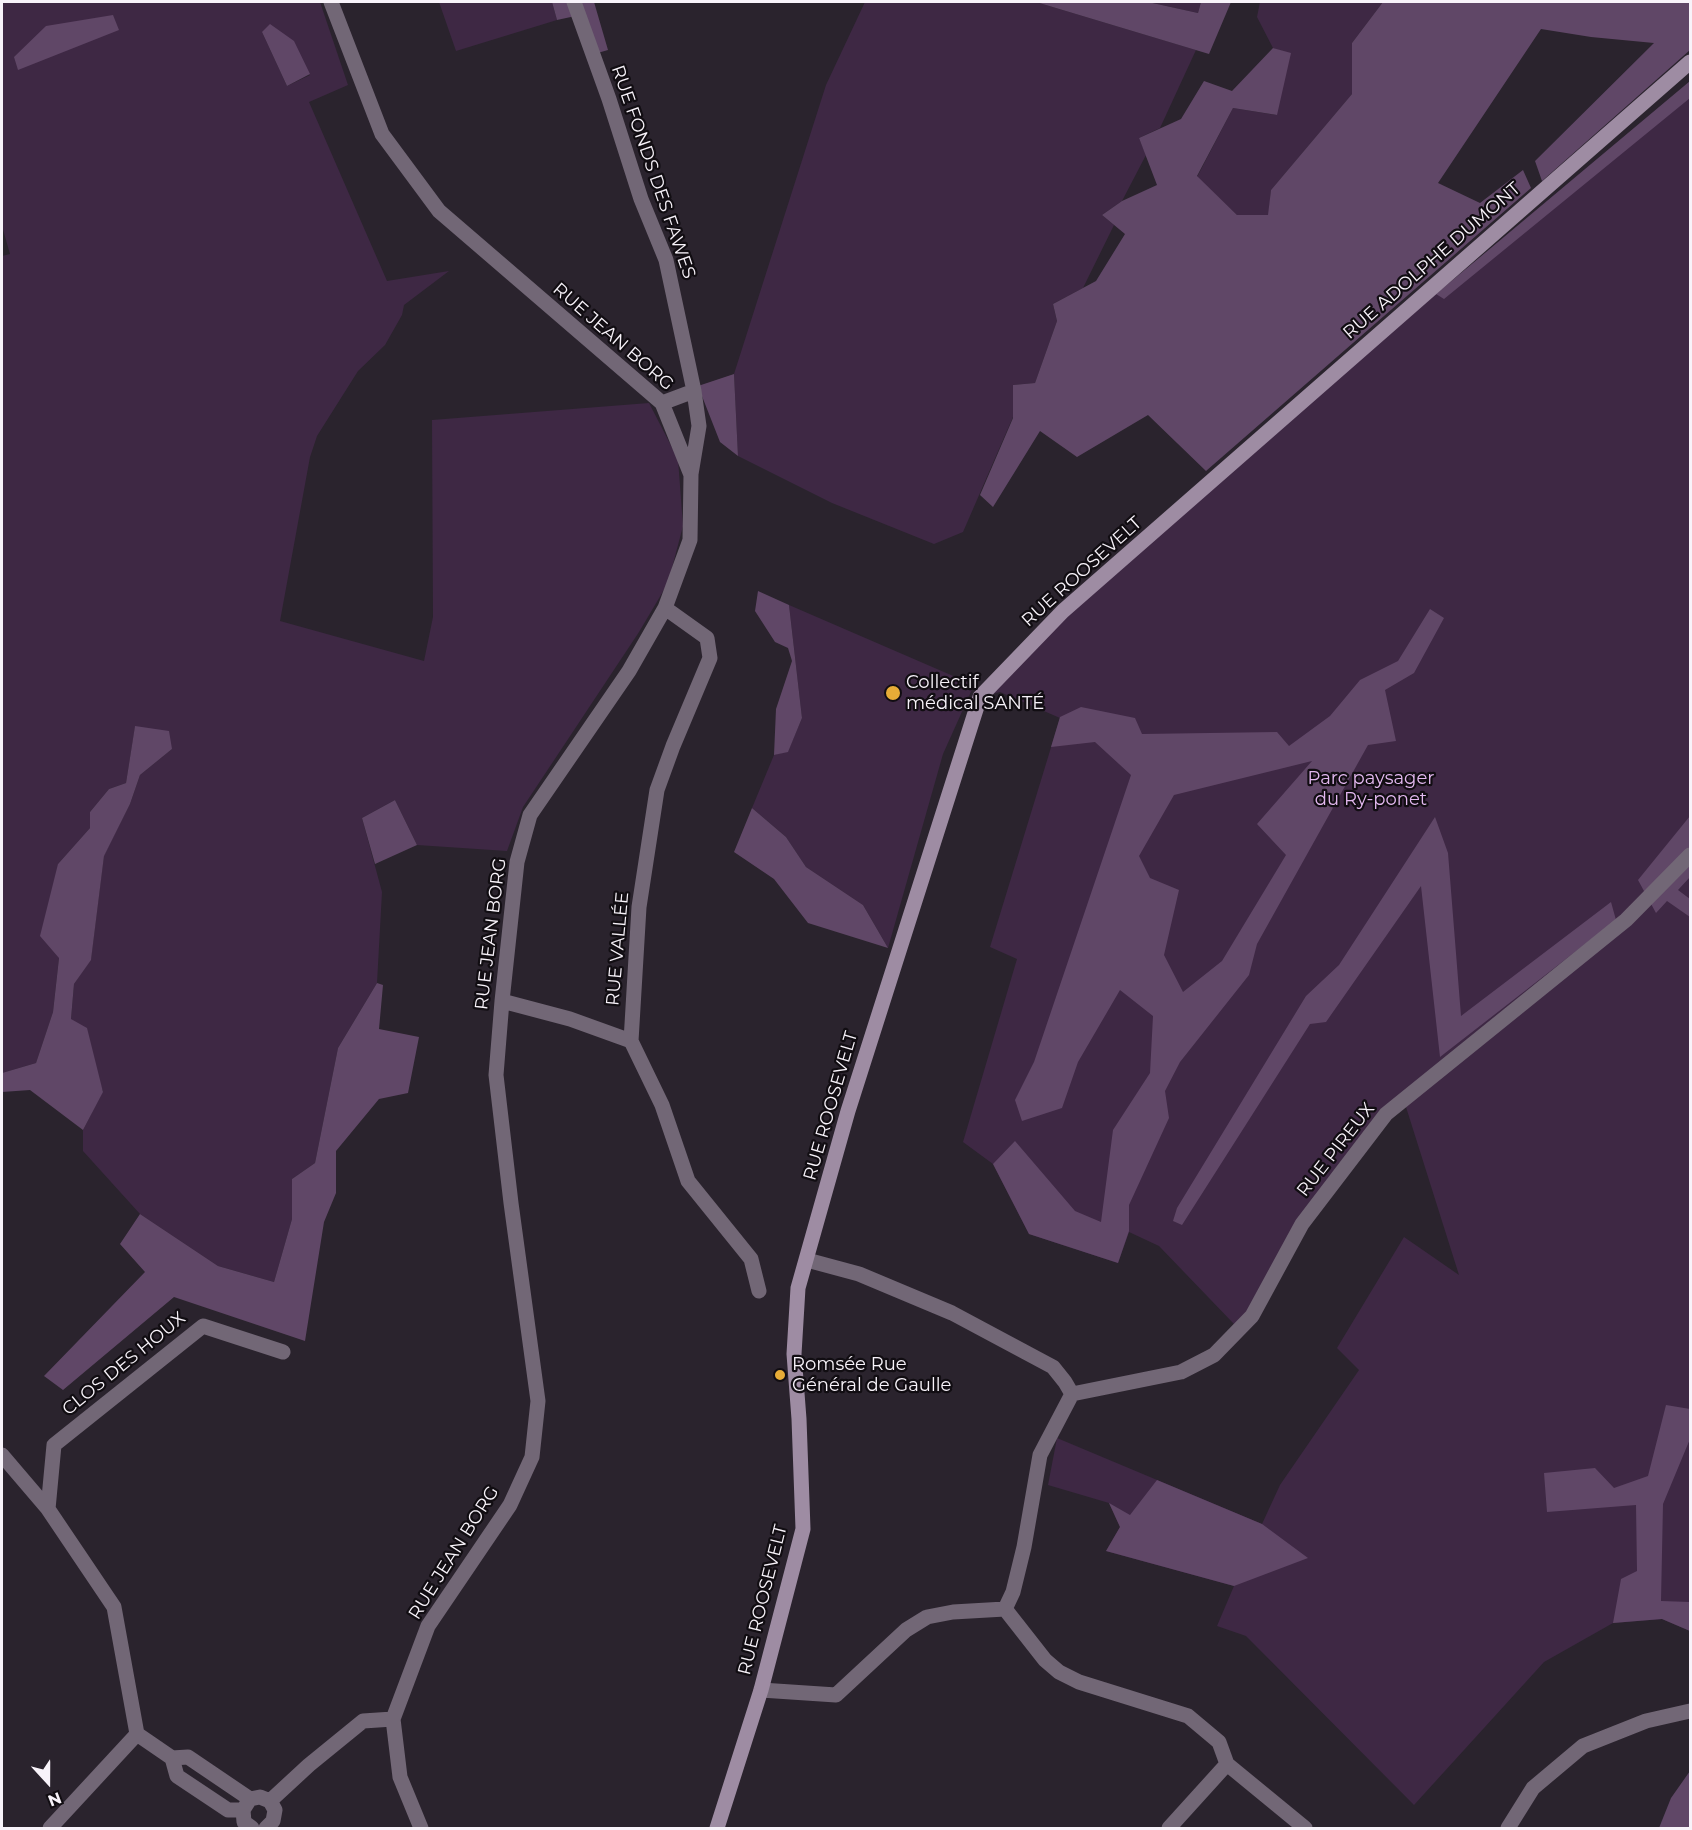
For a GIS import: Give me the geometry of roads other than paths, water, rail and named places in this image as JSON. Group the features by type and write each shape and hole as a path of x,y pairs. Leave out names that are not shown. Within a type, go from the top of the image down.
{"main road":[{"name":"RUE ADOLPHE DUMONT","path":"1200,490 1690,62"},
{"name":"RUE ROOSEVELT","path":"717,1828 761,1690 803,1528 794,1354 798,1288 848,1111 980,697 1063,611 1200,490"}],"street":[{"name":"RUE JEAN BORG","path":"331,2 382,134 439,211 662,403 691,475 690,540 665,608 629,671 530,814 517,862 496,1075 538,1401 532,1457 510,1505 428,1626 393,1719 400,1777 421,1828"},
{"name":"RUE FONDS DES FAWES","path":"574,2 609,99 641,199 666,260 699,426 691,475"},
{"path":"662,403 694,392"},
{"name":"RUE VALLÉE","path":"665,608 707,638 710,658 657,790 639,907 631,1041 662,1105 688,1181 751,1259 759,1291"},
{"name":"RUE PIREUX","path":"1072,1394 1181,1372 1214,1355 1252,1316 1302,1224 1386,1114 1626,920 1690,855"},
{"path":"502,1002 570,1019 631,1041"},
{"path":"807,1260 859,1274 952,1313 1053,1367 1072,1394 1040,1455 1024,1547 1013,1592 1005,1609"},
{"name":"CLOS DES HOUX","path":"48,1509 54,1445 203,1326 283,1352"},
{"path":"2,1455 48,1509 114,1608 137,1734 172,1758 188,1757 246,1805"},
{"path":"761,1690 836,1695 906,1630 927,1617 953,1612 1005,1609"},
{"path":"1005,1609 1045,1659 1059,1672 1079,1682 1188,1716 1219,1742 1227,1764 1305,1828"},
{"path":"1508,1828 1533,1788 1583,1746 1646,1721 1690,1712"},
{"path":"270,1801 309,1765 363,1721 393,1719"},
{"path":"50,1828 137,1734"},
{"path":"172,1758 177,1776 228,1810 246,1805 260,1797 270,1801 275,1810 273,1821 266,1828"},
{"path":"1169,1828 1227,1764"},
{"path":"246,1805 244,1822 252,1828"}],"place":[{"name":"Collectif médical SANTÉ","path":"893,693"},
{"name":"Romsée Rue Général de Gaulle","path":"780,1375"}],"park label":[{"name":"Parc paysager du Ry-ponet","path":"1371,789"}]}
